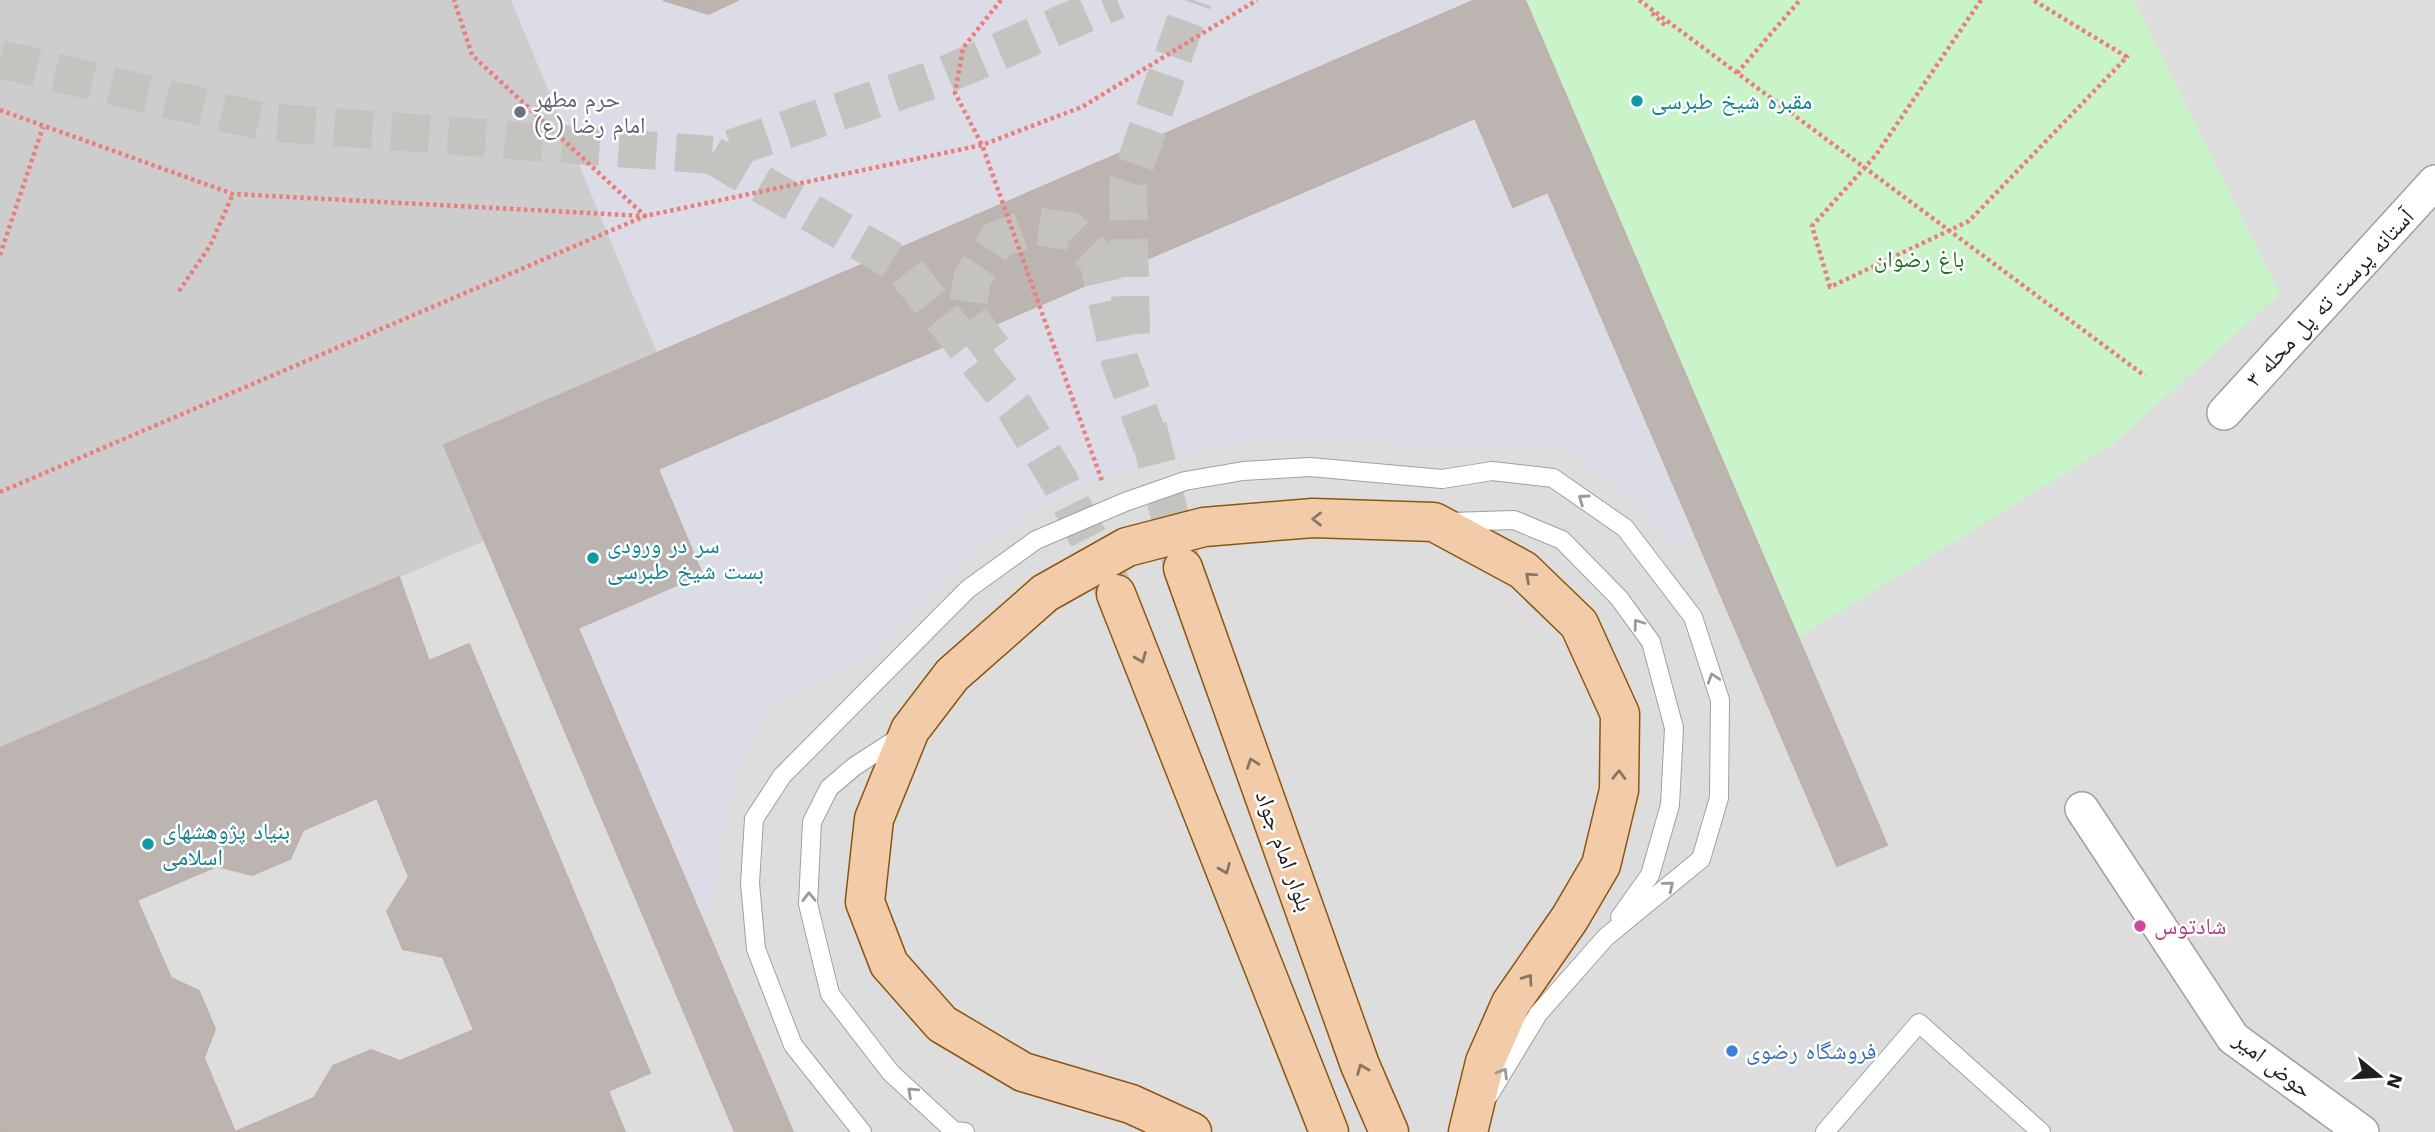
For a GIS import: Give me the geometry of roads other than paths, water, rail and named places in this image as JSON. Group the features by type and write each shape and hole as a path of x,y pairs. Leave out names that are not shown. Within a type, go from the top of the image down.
{"main road":[{"path":"1192,1132 1131,1104 1023,1072 942,1024 889,964 865,902 874,819 911,730 952,675 1045,593 1127,547 1203,527 1313,518 1434,522 1523,570 1579,624 1620,714 1619,790 1601,865 1570,918 1511,1003 1485,1062 1468,1132"},
{"name":"بلوار امام جواد","path":"1183,568 1356,1053 1389,1132"},
{"path":"1116,594 1329,1132"}],"street":[{"name":"آستانه پرست ته پل محله ۳","path":"2224,413 2433,193"},
{"name":"حوض امیر","path":"2082,809 2233,1038 2362,1132"}],"lane":[{"path":"862,1132 793,1045 756,949 750,884 754,819 782,776 968,589 1036,541 1112,508 1185,481 1242,471 1310,467 1442,479 1492,471 1553,478 1625,528 1693,617 1720,700 1719,798 1701,859 1606,937"},
{"path":"1434,522 1514,520 1562,540 1619,598 1651,642 1674,729 1670,805 1650,875 1606,937 1538,1014 1468,1132"},
{"path":"911,730 855,766 829,788 812,822 808,904 830,994 891,1073 954,1131 965,1132"},
{"path":"1825,1132 1919,1023 2040,1132"}],"tunnel":[{"path":"0,59 265,122 712,155 938,78 1117,0"},
{"path":"1131,334 1128,185 1193,0"},
{"path":"712,155 902,266 1015,408 1060,482 1115,591"},
{"path":"993,350 967,315 972,278 997,240 1035,226 1070,231 1098,259 1120,361 1154,452"},
{"path":"1148,427 1182,566"}],"place":[{"name":"مقبره شیخ طبرسی","path":"1637,101"},
{"name":"حرم مطهر امام رضا (ع)","path":"520,112"},
{"name":"سر در ورودی بست شیخ طبرسی","path":"593,558"},
{"name":"بنیاد پژوهشهای اسلامی","path":"148,844"},
{"name":"شادتوس","path":"2140,926"},
{"name":"فروشگاه رضوی","path":"1732,1051"}],"park label":[{"name":"باغ رضوان","path":"1919,259"}]}
